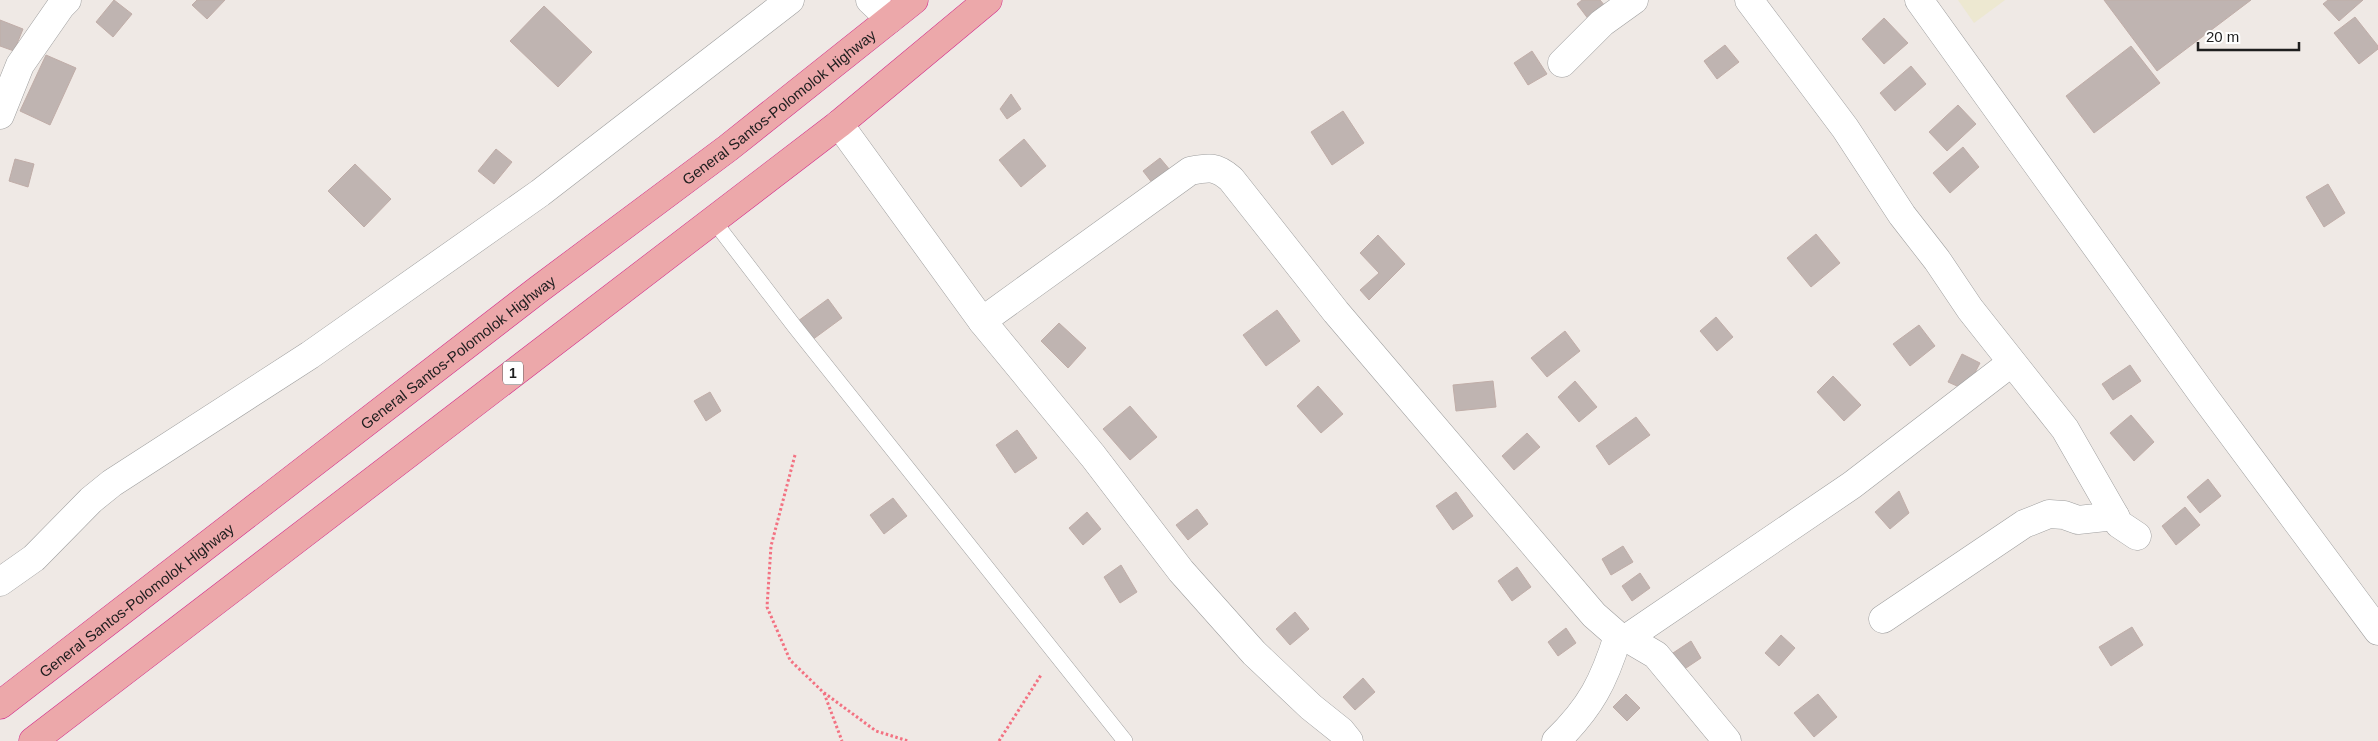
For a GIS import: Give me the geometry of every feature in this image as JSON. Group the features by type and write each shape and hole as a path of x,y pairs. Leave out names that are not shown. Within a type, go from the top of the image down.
{"highway":[{"name":"General Santos-Polomolok Highway","path":"0,704 539,289 728,148 914,0"},
{"name":"1","path":"34,741 839,124 988,0"}],"street":[{"path":"0,115 20,65 60,6 67,0"},
{"path":"0,582 34,558 91,500 112,483 310,355 540,193 790,0"},
{"path":"870,0 890,19"},
{"path":"1562,63 1602,23 1634,0"},
{"path":"1749,0 1845,128 1902,215 2011,363 2064,429 2119,524 2138,536"},
{"path":"1919,0 2197,387 2378,631"},
{"path":"839,124 982,322 1093,456 1180,571 1254,653 1311,707 1341,731 1349,741"},
{"path":"982,322 1190,170 1205,168 1219,170 1230,179 1342,320 1594,615 1623,637 1656,655 1727,741"},
{"path":"1556,741 1579,719 1599,686 1623,637 1852,485 2011,363"},
{"path":"1884,618 2024,524 2049,514 2064,515 2078,520 2115,516"}],"lane":[{"path":"713,220 795,328 1125,741"}],"path":[{"path":"795,455 771,546 767,607 790,660 824,692 876,731 908,741"},
{"path":"998,741 1055,654"},
{"path":"824,692 842,741"}],"shaded area":[{"path":"1958,0 2005,0 1974,23"}],"building":[{"path":"114,0 132,14 113,37 96,22"},
{"path":"197,0 225,0 207,19 192,5"},
{"path":"1582,0 1600,0 1606,7 1589,20 1577,4"},
{"path":"2104,0 2251,0 2157,71"},
{"path":"2328,0 2363,0 2339,21 2323,4"},
{"path":"544,6 592,52 558,87 510,41"},
{"path":"2355,17 2378,46 2378,49 2359,64 2334,33"},
{"path":"1884,18 1908,43 1884,64 1862,39"},
{"path":"0,20 23,29 14,51 0,46"},
{"path":"1725,45 1739,62 1717,79 1704,61"},
{"path":"2131,46 2160,83 2094,133 2066,96"},
{"path":"1532,51 1547,74 1528,85 1514,63"},
{"path":"46,55 76,68 50,125 20,111"},
{"path":"1911,66 1926,84 1895,111 1880,93"},
{"path":"1011,94 1021,109 1007,119 1000,109"},
{"path":"1958,105 1976,124 1947,151 1929,132"},
{"path":"1343,111 1364,143 1332,165 1311,132"},
{"path":"1024,139 1046,166 1021,187 999,160"},
{"path":"1963,147 1979,167 1950,193 1933,173"},
{"path":"496,149 512,162 494,184 478,171"},
{"path":"1160,158 1170,170 1153,184 1143,171"},
{"path":"15,159 34,164 28,187 9,181"},
{"path":"355,164 391,199 364,227 328,191"},
{"path":"2328,184 2345,213 2324,227 2306,197"},
{"path":"1816,234 1840,263 1811,287 1787,258"},
{"path":"1378,235 1405,264 1369,300 1360,290 1379,273 1360,253"},
{"path":"828,299 842,318 812,340 798,321"},
{"path":"1277,310 1300,341 1266,366 1243,335"},
{"path":"1716,317 1733,337 1717,351 1700,331"},
{"path":"1059,323 1086,348 1068,368 1041,341"},
{"path":"1919,325 1935,346 1910,366 1893,344"},
{"path":"1565,331 1580,351 1547,377 1531,358"},
{"path":"1962,354 1980,363 1966,390 1948,382"},
{"path":"2130,365 2141,381 2113,400 2102,384"},
{"path":"1833,376 1861,405 1844,421 1817,392"},
{"path":"1493,381 1496,407 1456,411 1453,385"},
{"path":"1575,381 1597,407 1579,422 1558,397"},
{"path":"1318,386 1343,414 1321,433 1297,406"},
{"path":"710,392 721,411 706,421 694,401"},
{"path":"1130,406 1157,437 1130,460 1103,429"},
{"path":"2131,415 2154,442 2134,461 2110,433"},
{"path":"1636,417 1650,435 1609,465 1596,446"},
{"path":"1017,430 1037,458 1015,473 996,445"},
{"path":"1527,433 1540,447 1514,470 1502,456"},
{"path":"2208,479 2221,496 2200,513 2187,497"},
{"path":"1899,491 1909,513 1890,529 1875,512"},
{"path":"1456,492 1473,516 1453,530 1436,506"},
{"path":"893,498 907,516 884,534 870,515"},
{"path":"2185,507 2200,525 2176,545 2162,526"},
{"path":"1197,509 1208,524 1188,540 1176,525"},
{"path":"1087,512 1101,529 1083,545 1069,528"},
{"path":"1623,546 1633,562 1611,575 1602,559"},
{"path":"1121,565 1137,592 1120,603 1104,577"},
{"path":"1517,567 1531,587 1512,601 1498,581"},
{"path":"1640,573 1650,588 1632,601 1622,586"},
{"path":"1295,612 1309,629 1290,645 1276,629"},
{"path":"2132,627 2143,645 2111,666 2099,647"},
{"path":"1566,628 1576,643 1558,656 1548,642"},
{"path":"1781,635 1795,648 1779,666 1765,653"},
{"path":"1691,641 1701,658 1677,674 1667,657"},
{"path":"1363,678 1375,692 1355,710 1343,697"},
{"path":"1626,694 1640,708 1627,721 1613,707"},
{"path":"1818,694 1837,717 1814,737 1794,713"}]}
